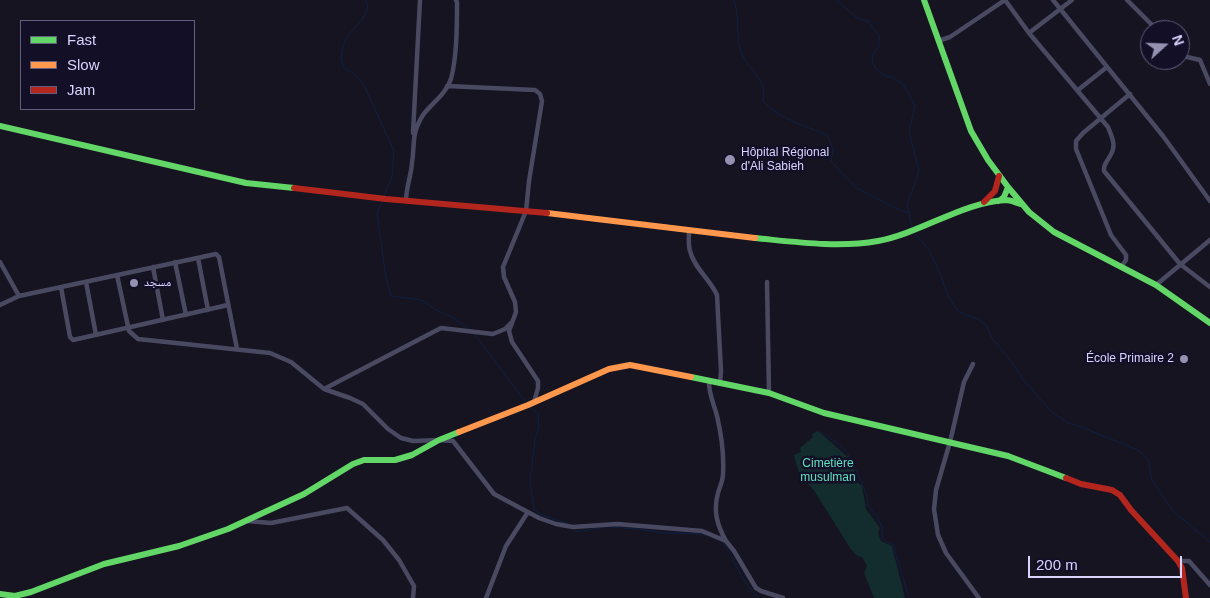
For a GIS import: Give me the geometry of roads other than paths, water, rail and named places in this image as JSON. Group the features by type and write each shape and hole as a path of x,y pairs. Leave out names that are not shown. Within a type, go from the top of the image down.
{"main road":[{"path":"924,0 978,146 1021,204 1054,232 1156,285 1210,323"},
{"path":"0,126 246,183 406,201 526,211 751,238 840,244 876,241 924,227 981,204 1008,200 1021,204"},
{"path":"981,204 995,190 999,176"},
{"path":"998,201 1004,197 1008,187"},
{"path":"0,594 15,596 31,592 104,564 179,546 228,529 313,489 353,464 374,459 395,460 412,455 439,440 534,402 609,369 630,365 769,393 824,413 1008,456 1081,484 1112,490 1120,495 1131,510 1178,561 1182,568 1186,598"}],"street":[{"path":"406,201 406,188 412,163 420,0"},
{"path":"413,134 424,114 435,104 451,79 456,48 456,0"},
{"path":"938,41 950,37 1005,0 1029,33 1108,127 1114,143 1113,151 1104,165 1104,171 1180,264 1210,287"},
{"path":"1053,0 1130,94 1210,201"},
{"path":"1029,33 1072,0"},
{"path":"1127,0 1147,20"},
{"path":"1190,58 1200,60 1210,84"},
{"path":"1078,90 1107,67"},
{"path":"447,86 535,90 540,94 542,101 528,181 526,211 503,267 504,277 516,312 509,330 512,342 538,381 534,402"},
{"path":"1121,267 1126,260 1126,255 1111,235 1076,150 1076,141 1100,117 1130,94"},
{"path":"689,231 690,251 694,262 714,288 717,295 722,371 720,384"},
{"path":"1156,285 1210,240"},
{"path":"0,305 19,296 216,254 219,258 237,349"},
{"path":"198,258 208,310"},
{"path":"0,262 19,296"},
{"path":"175,262 186,315"},
{"path":"152,267 163,320"},
{"path":"117,275 128,328 138,339 237,349 270,354 291,362 324,389 363,404 400,438 420,442 453,441 494,494 539,518 573,527 604,524 637,525 672,530 702,531 726,541"},
{"path":"86,282 96,334"},
{"path":"767,282 769,393"},
{"path":"61,287 70,337 73,340 228,305"},
{"path":"324,389 441,328 493,334 505,329 512,322"},
{"path":"973,364 964,382 950,442 936,490 934,509 940,541 946,553 979,598"},
{"path":"709,382 709,393 717,416 723,471 722,483 716,504 718,528 756,588 783,598"},
{"path":"245,521 271,523 347,508 383,540 400,560 414,586 413,598"},
{"path":"486,598 506,546 528,512"},
{"path":"1178,561 1189,561 1210,585"}],"waterway":[{"path":"366,0 368,8 362,20 347,36 341,59 344,68 353,73 364,85 394,151 392,177 384,196"},
{"path":"734,0 742,54 763,87 763,101 784,117 827,135 833,149 831,161 855,187 908,213"},
{"path":"837,0 857,18 868,21 879,36 879,46 873,54 872,61 876,69 904,85 915,106 909,131 919,171 907,205 912,227"},
{"path":"382,202 377,213 386,278 391,296 422,300 469,329"},
{"path":"914,232 929,250 948,296 957,310 978,319 986,325 992,338 1024,381 1052,412 1068,423 1138,450 1148,459 1152,480 1172,510 1210,542"},
{"path":"474,334 526,402"},
{"path":"530,407 538,413 539,428 535,439 530,482 534,509 539,514 568,524"},
{"path":"820,432 840,445 849,455 863,486 867,497 867,504 878,518 882,527 882,539 893,545 909,598"},
{"path":"573,528 576,532 605,527"},
{"path":"611,527 664,533 706,535"},
{"path":"722,541 747,586 759,598"}],"place":[{"name":"Hôpital Régional d'Ali Sabieh","path":"730,160"},
{"name":"مسجد","path":"134,283"},
{"name":"École Primaire 2","path":"1184,359"}],"park label":[{"name":"Cimetière musulman","path":"828,471"}]}
